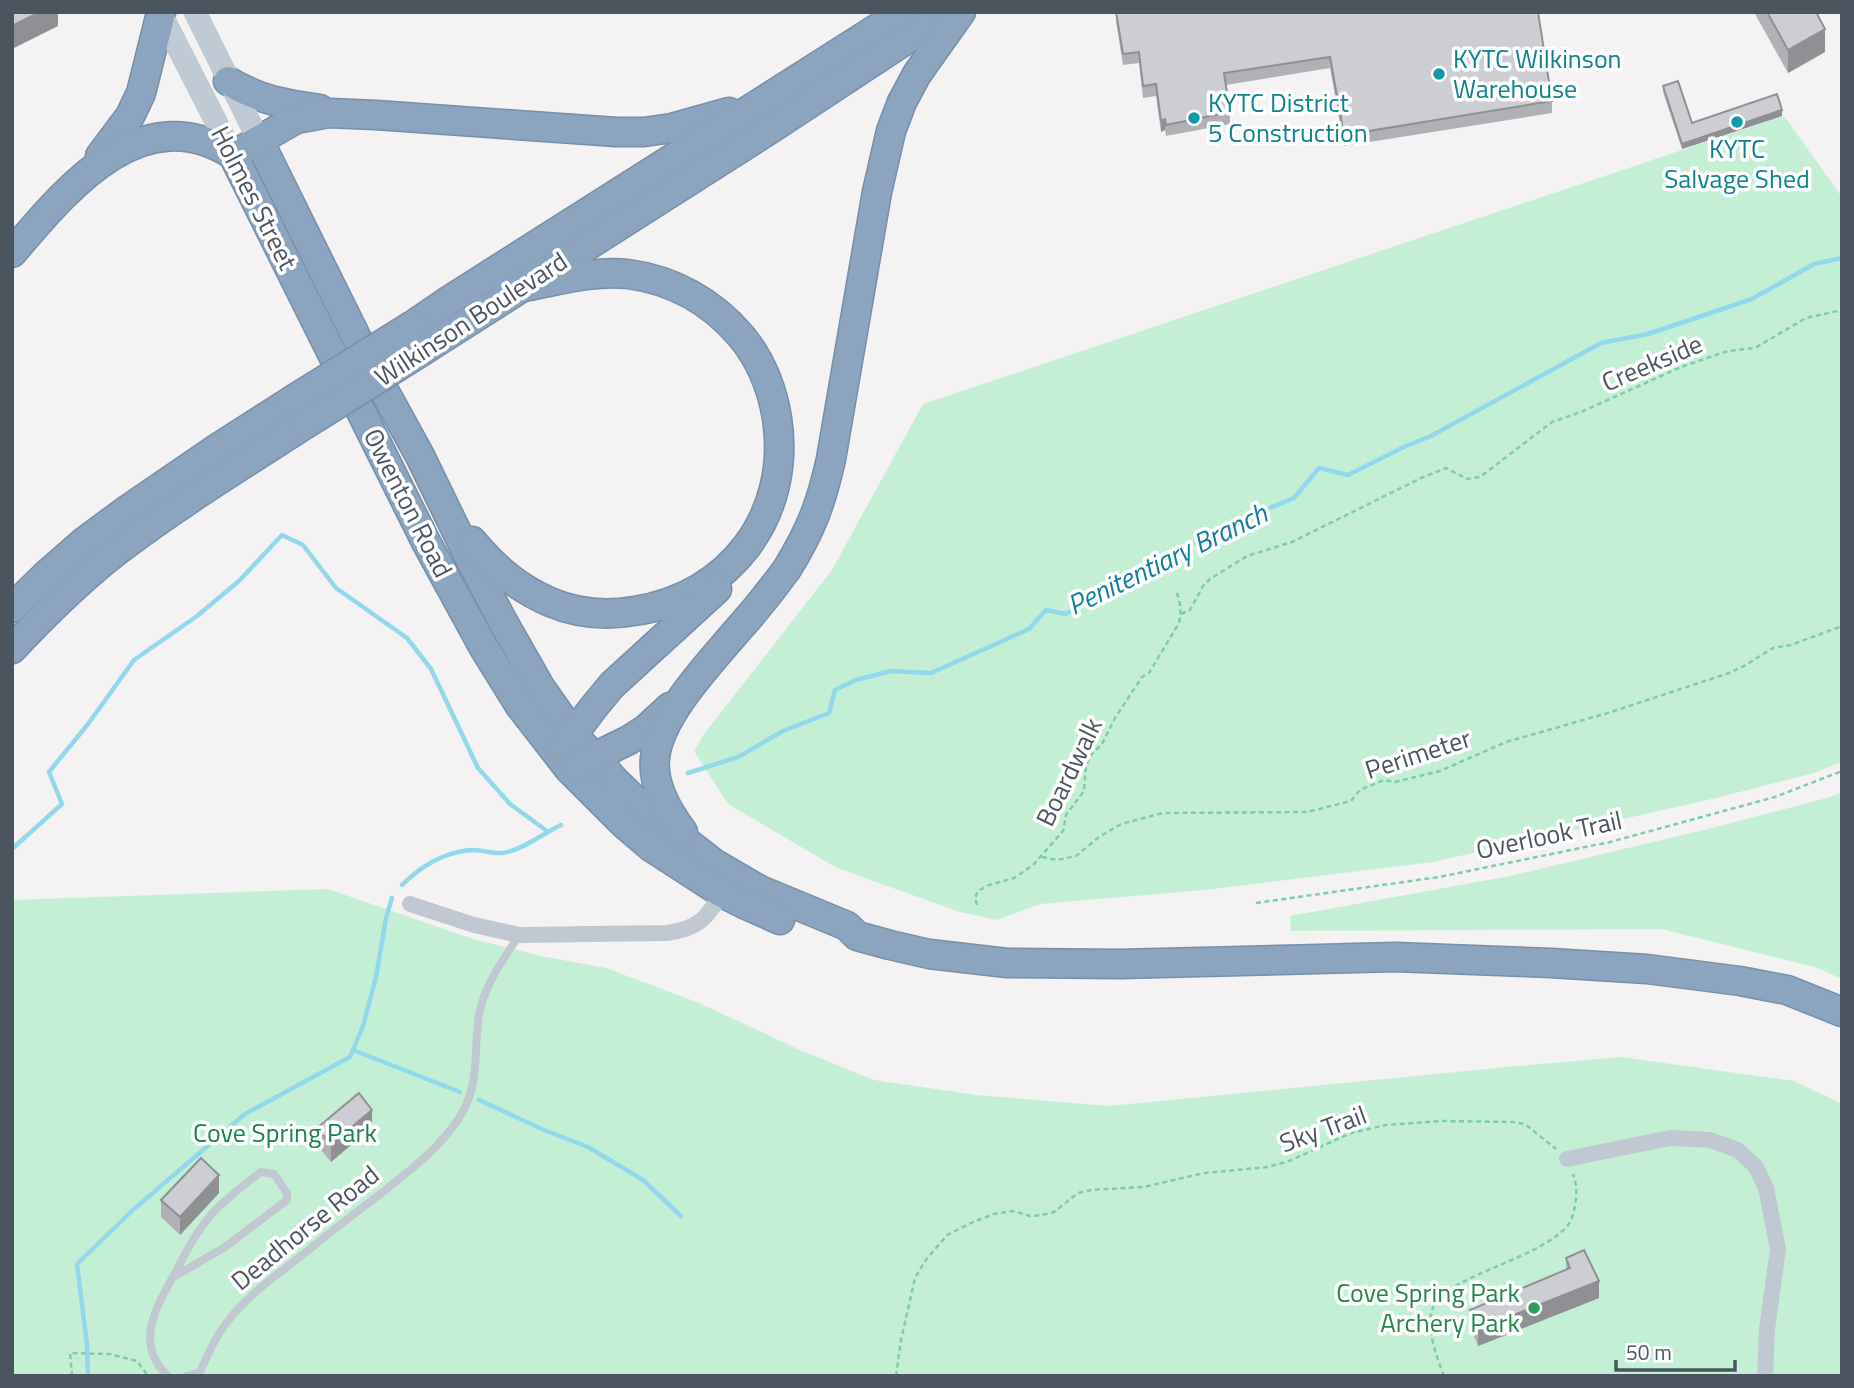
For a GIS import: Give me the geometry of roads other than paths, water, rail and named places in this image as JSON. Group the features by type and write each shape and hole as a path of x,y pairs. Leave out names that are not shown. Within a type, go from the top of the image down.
{"highway":[{"name":"Wilkinson Boulevard","path":"12,649 76,585 117,551 298,413 419,338 758,104 903,12"},
{"name":"Wilkinson Boulevard","path":"419,338 523,286 772,128 948,12"},
{"path":"961,12 917,74 891,131 877,192 831,459 815,519 787,569 691,687 676,707 658,741 654,760 656,779 666,806 697,851 728,884 769,916 844,942 857,936 929,954 968,960 1031,964 1120,964 1395,957 1551,963 1647,969 1740,981 1787,990 1842,1012"},
{"path":"12,253 98,158 130,116 141,93 161,13"},
{"path":"228,81 250,94 270,101 351,113 644,132 672,128 758,104"},
{"path":"74,184 108,158 148,140 187,137 217,144 233,155 296,119 310,115 351,113"},
{"name":"Holmes Street","path":"258,141 447,512"},
{"name":"Holmes Street","path":"233,155 347,383"},
{"path":"523,286 600,274 626,274 650,278 695,296 715,309 747,343 769,385 779,432 777,482 760,531 747,553 714,593 612,685 566,753"},
{"name":"Owenton Road","path":"347,383 426,542 500,676 520,706 566,753"},
{"name":"Wilkinson Boulevard","path":"12,608 75,550 127,509 216,449 298,413"},
{"path":"447,512 493,566 511,581 552,603 599,613 646,610 692,593 732,564 750,543 766,514"},
{"path":"447,512 540,687 566,753 624,824 651,846 728,884"},
{"path":"566,753 594,757 629,740 646,729 691,687"},
{"path":"594,757 643,809 697,851"}],"main road":[{"name":"Holmes Street","path":"195,12 258,141"},
{"name":"Holmes Street","path":"161,13 233,155"}],"street":[{"path":"410,904 474,926 519,935 653,934 680,931 699,923 728,884"},
{"path":"1567,1159 1670,1138 1710,1140 1738,1150 1756,1167 1766,1188 1778,1249 1767,1329 1765,1376"}],"lane":[{"name":"Deadhorse Road","path":"187,1376 200,1374 229,1319 266,1284 409,1171 436,1147 460,1118 475,1079 478,1016 483,999 496,971 519,935"},
{"path":"168,1376 153,1355 150,1338 159,1300 198,1231 212,1213 230,1195 261,1172 274,1174 287,1193 286,1199 225,1247 172,1278"}],"waterway":[{"name":"Penitentiary Branch","path":"688,773 738,757 783,731 829,713 835,690 856,680 891,671 931,673 1029,629 1046,610 1065,614 1120,587 1219,529 1294,498 1319,468 1348,475 1431,436 1601,343 1648,334 1752,299 1814,264 1842,258"},
{"path":"12,849 62,804 49,772 134,660 197,616 239,581 282,535 303,545 336,588 407,638 431,669 478,768 510,804 547,831"},
{"name":"Penitentiary Branch","path":"402,885 426,866 454,853 474,850 499,853 510,851 561,825"},
{"name":"Penitentiary Branch","path":"88,1376 77,1264 134,1209 245,1114 350,1057 363,1026 376,977 392,898"},
{"path":"353,1050 460,1092"},
{"path":"479,1100 588,1147 643,1180 681,1216"}],"place":[{"name":"KYTC Wilkinson Warehouse","path":"1439,74"},
{"name":"KYTC District 5 Construction","path":"1194,118"},
{"name":"KYTC Salvage Shed","path":"1737,122"},
{"name":"Cove Spring Park Archery Park","path":"1534,1308"}],"park label":[{"name":"Cove Spring Park","path":"285,1133"}]}
